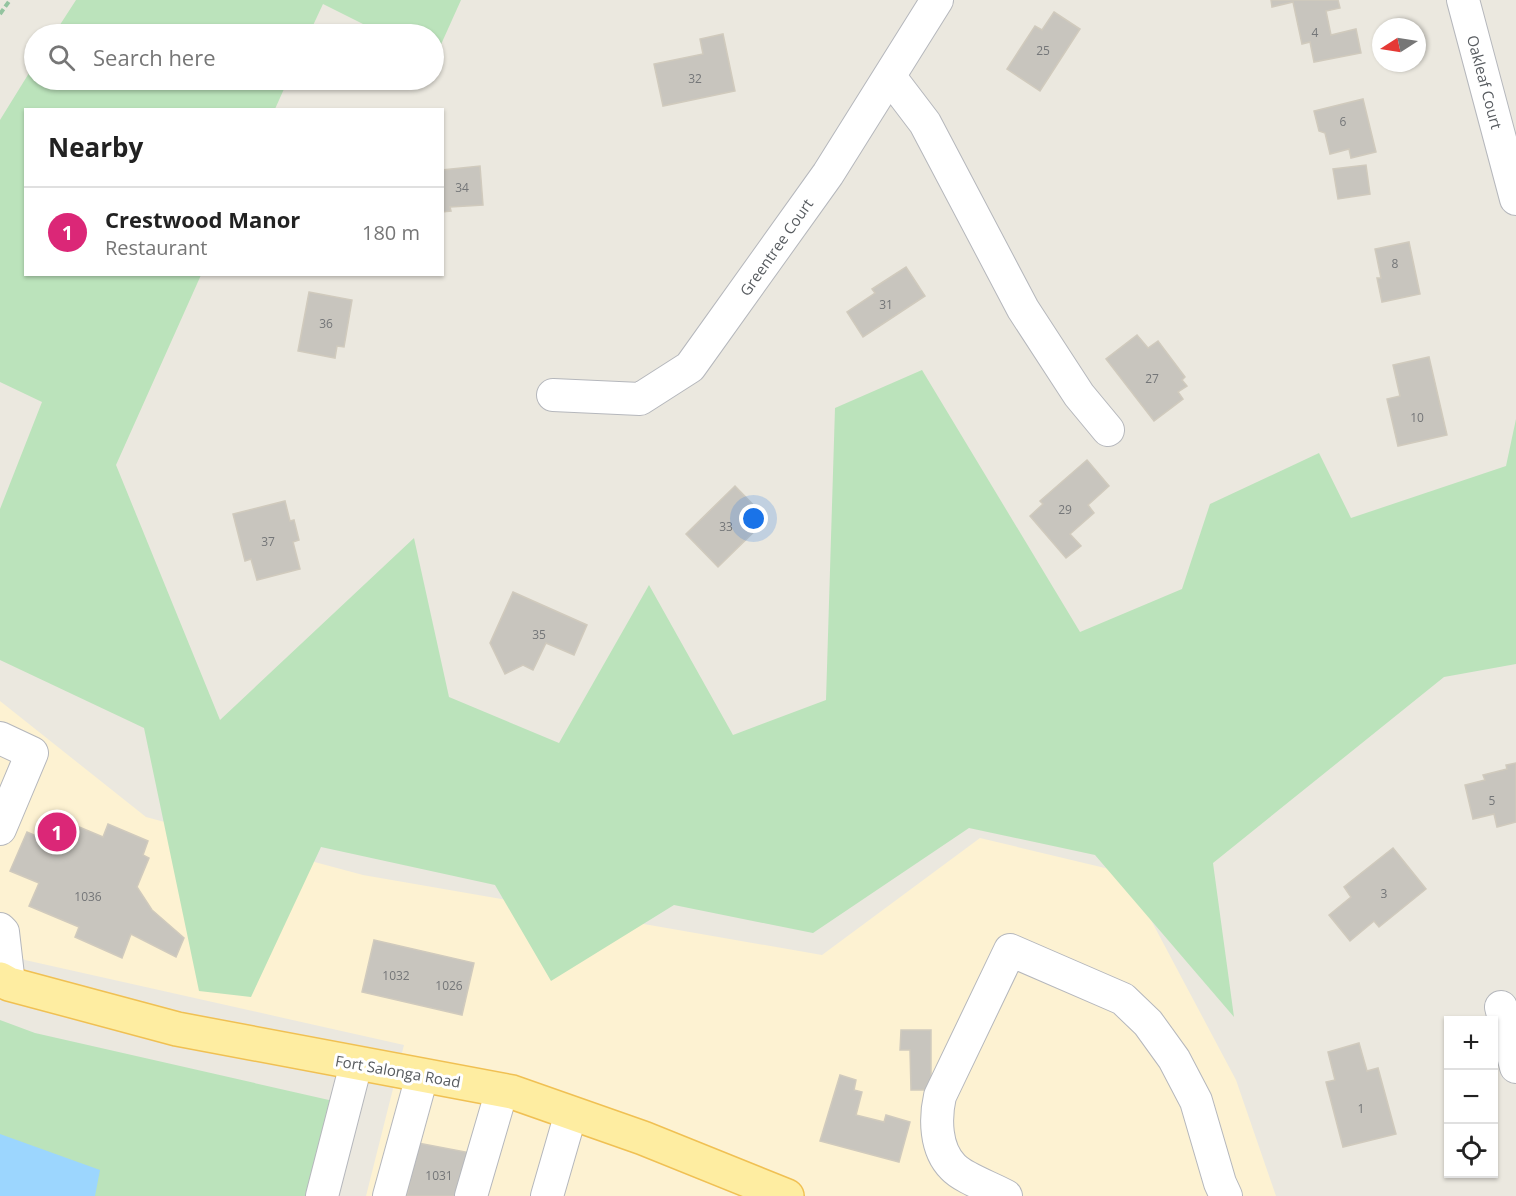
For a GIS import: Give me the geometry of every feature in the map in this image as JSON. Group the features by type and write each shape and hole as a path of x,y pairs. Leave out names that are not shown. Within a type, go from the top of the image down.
{"main road":[{"name":"Fort Salonga Road","path":"5,982 177,1029 502,1090 571,1113 787,1196"}],"street":[{"name":"Greentree Court","path":"553,395 640,399 690,367 828,174 937,0"},
{"name":"Oakleaf Court","path":"1463,0 1516,199"},
{"path":"890,77 925,123 1023,309 1079,394 1108,430"},
{"path":"0,738 32,753 0,829"},
{"path":"0,929 3,932 5,982"},
{"path":"1006,1196 953,1167 944,1152 937,1129 936,1113 940,1096 1010,950 1123,999 1148,1023 1174,1059 1196,1101 1220,1183 1226,1196"},
{"path":"1501,1006 1516,1067"},
{"path":"322,1196 356,1064"},
{"path":"389,1196 423,1076"},
{"path":"471,1196 502,1090"},
{"path":"547,1196 571,1113"}],"path":[{"path":"0,14 10,0"}],"shaded area":[{"path":"0,701 146,817 363,875 822,955 980,838 1126,873 1236,1080 1276,1196 366,1196 404,1045 25,960 0,945"}],"green space":[{"path":"76,0 461,0 444,38 444,24 363,24 323,4 314,24 60,24"},
{"path":"24,81 24,90 284,90 275,108 24,108 24,276 201,276 116,465 220,720 414,538 449,697 559,743 649,585 733,735 826,700 835,408 922,370 1080,632 1182,589 1210,504 1319,453 1351,518 1506,466 1516,419 1516,664 1444,677 1213,863 1234,1017 1095,855 969,828 813,933 674,905 551,981 495,885 321,847 251,997 199,991 144,728 0,660 0,509 42,402 0,382 0,120"},
{"path":"0,1020 35,1033 351,1105 329,1196 0,1196"}],"water":[{"path":"0,1134 100,1170 95,1196 0,1196"}],"building":[{"path":"1271,0 1338,0 1340,8 1326,11 1331,35 1356,29 1361,53 1314,62 1310,42 1302,44 1293,2 1272,7"},
{"path":"1054,12 1080,29 1040,91 1007,69 1035,26 1042,30"},
{"path":"723,34 735,91 663,106 654,64 703,54 700,39"},
{"path":"1363,99 1376,152 1351,158 1349,149 1330,154 1325,133 1319,131 1314,111"},
{"path":"1366,165 1370,194 1338,199 1333,169"},
{"path":"480,166 483,205 450,207 451,211 444,212 444,170"},
{"path":"1409,242 1420,294 1382,302 1377,278 1381,278 1375,249"},
{"path":"906,267 925,296 863,337 847,312 875,293 872,289"},
{"path":"309,292 352,300 344,347 337,346 335,358 298,351"},
{"path":"1137,335 1148,348 1158,341 1185,377 1182,380 1187,386 1178,392 1183,399 1154,421 1106,359"},
{"path":"1429,357 1447,435 1398,446 1387,399 1400,396 1393,365"},
{"path":"1087,460 1109,486 1088,505 1094,513 1070,534 1081,546 1066,558 1030,516 1043,504 1040,501"},
{"path":"735,486 767,519 718,567 686,534"},
{"path":"285,501 290,521 294,520 299,540 293,542 300,569 257,580 251,559 245,561 233,514"},
{"path":"513,592 587,625 574,655 546,643 533,670 523,665 505,674 490,643"},
{"path":"1516,763 1516,822 1497,827 1494,814 1473,819 1465,785 1485,780 1483,775 1507,769 1506,765"},
{"path":"60,819 103,837 108,824 148,841 143,855 149,858 137,887 152,910 184,938 176,957 131,934 122,958 75,937 79,927 29,906 39,883 10,871 27,832 50,842"},
{"path":"1393,848 1426,889 1379,927 1374,921 1350,941 1329,915 1351,897 1344,887"},
{"path":"374,940 474,963 462,1015 362,992"},
{"path":"901,1030 931,1030 931,1090 911,1090 910,1050 900,1050"},
{"path":"1359,1043 1367,1071 1378,1068 1396,1134 1343,1147 1326,1082 1335,1080 1328,1052"},
{"path":"840,1075 856,1080 854,1090 862,1092 856,1115 884,1122 886,1115 910,1122 899,1162 820,1141"},
{"path":"418,1143 471,1153 463,1196 407,1196"}],"place":[{"name":"Crestwood Manor","path":"57,832"}]}
